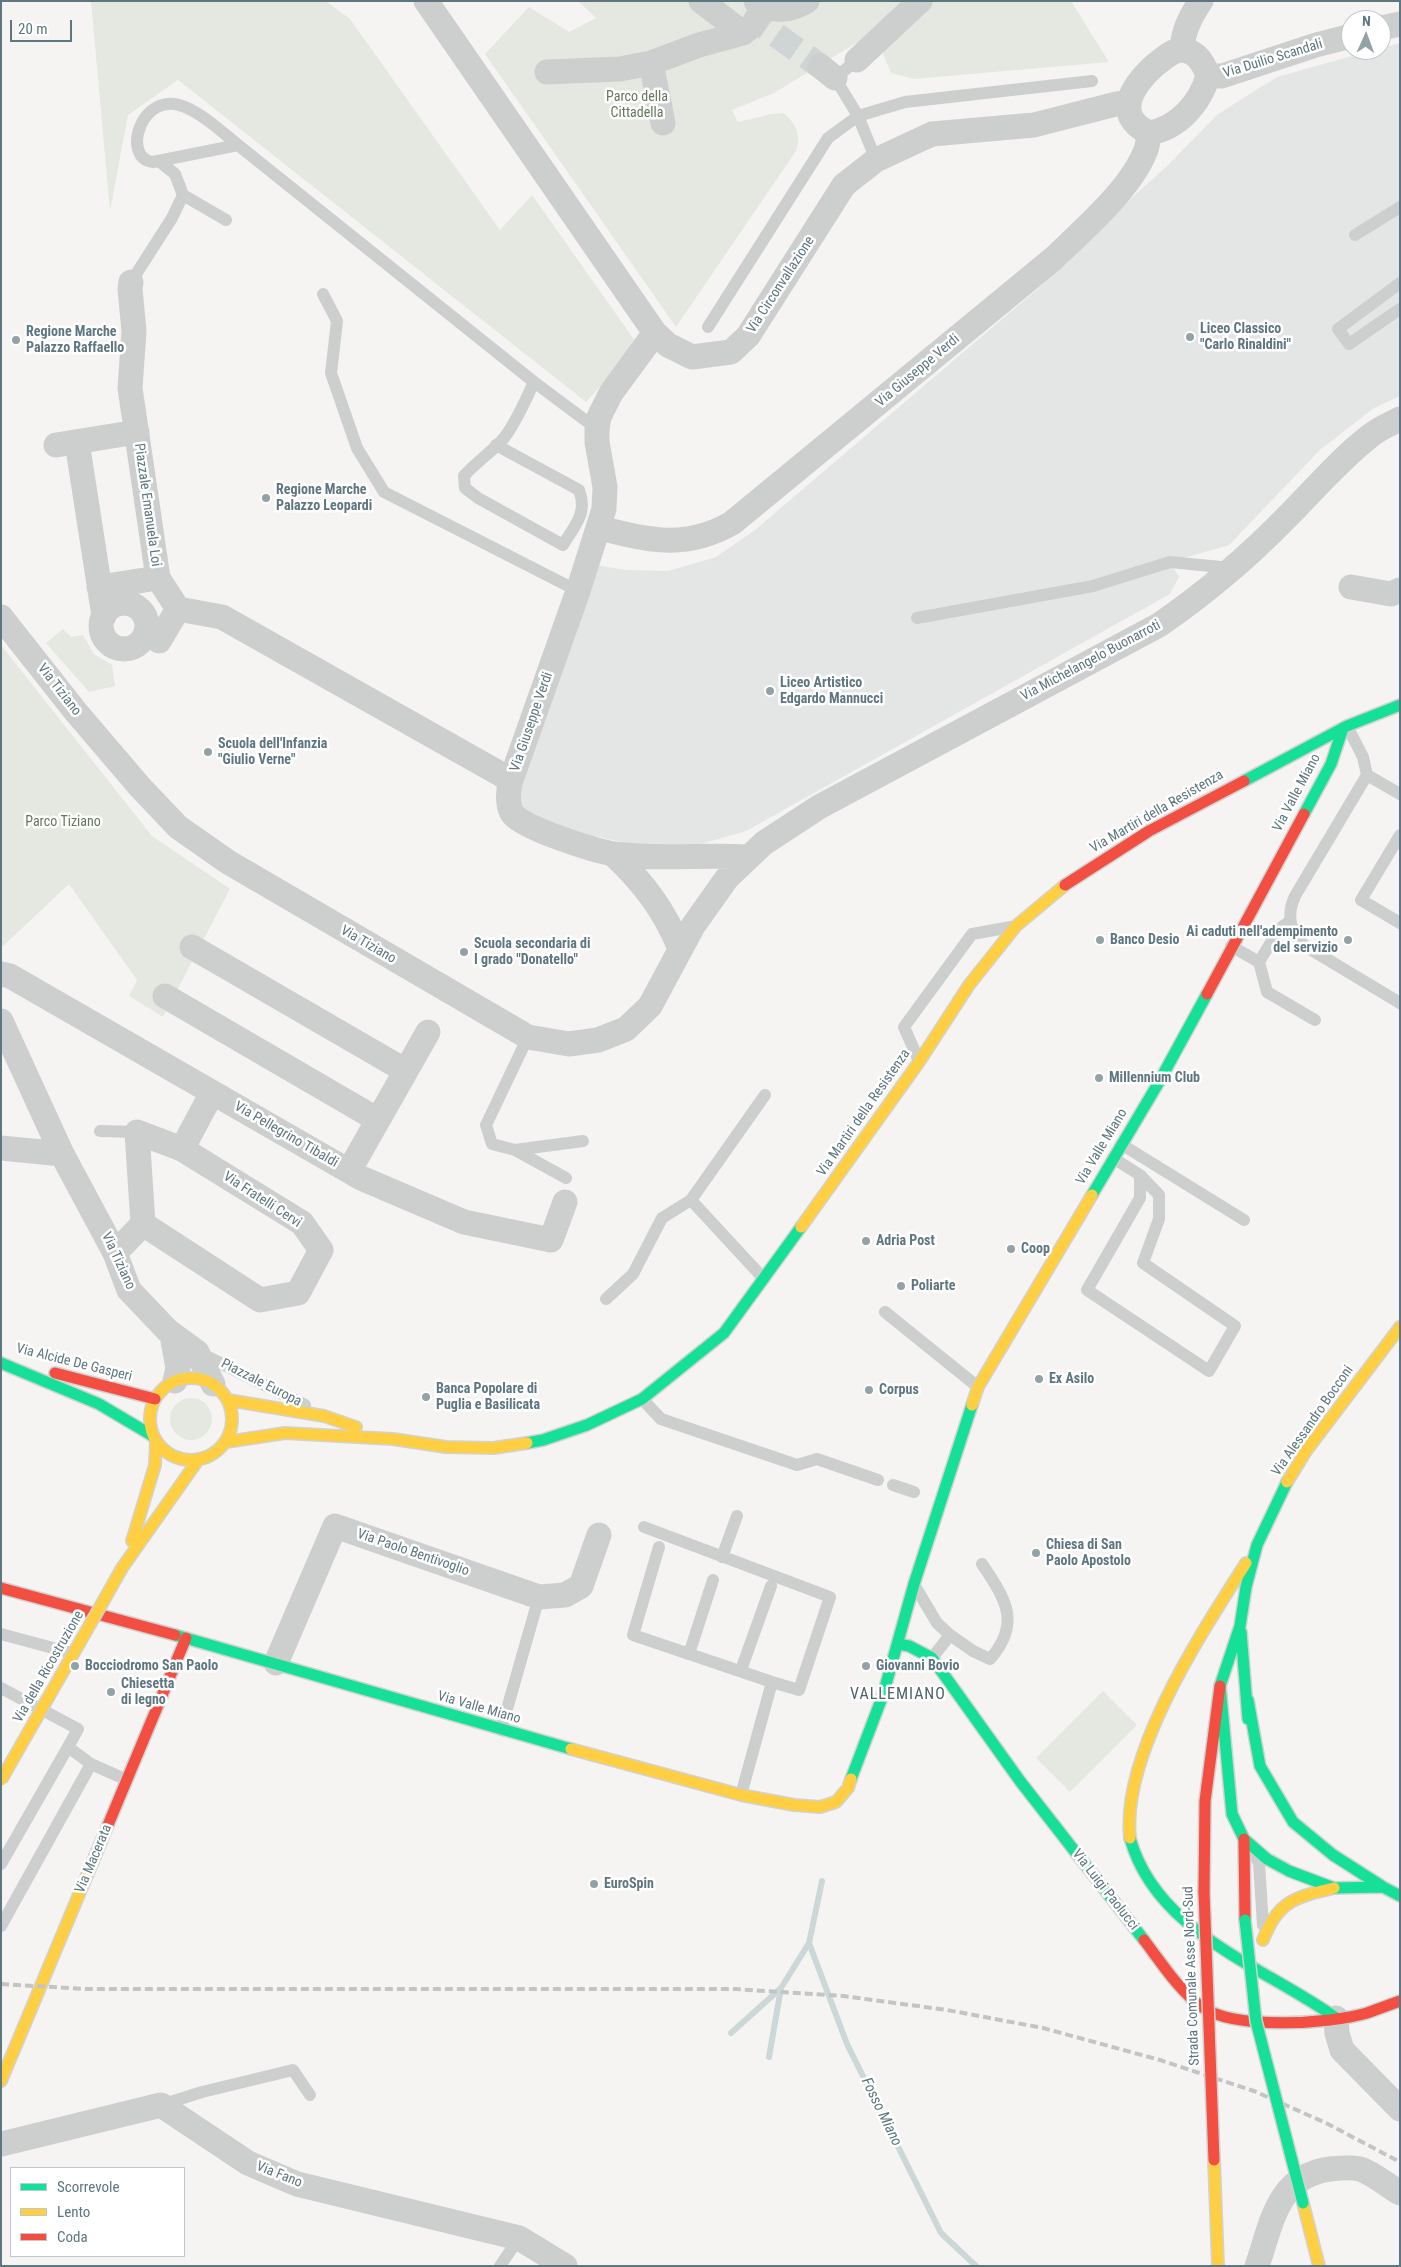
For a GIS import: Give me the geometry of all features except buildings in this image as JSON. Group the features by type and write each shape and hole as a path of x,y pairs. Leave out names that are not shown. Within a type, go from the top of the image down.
{"main road":[{"name":"Via Martiri della Resistenza","path":"226,1442 285,1433 393,1439 446,1447 494,1448 543,1440 588,1425 642,1398 724,1333 919,1062 970,985 1016,926 1075,877 1149,831 1345,727 1400,704"},
{"name":"Via Valle Miano","path":"1,1588 276,1662 501,1730 654,1770 740,1795 794,1805 820,1807 836,1802 848,1788 883,1695 914,1584 922,1563 937,1500 978,1387 1158,1082 1331,764 1345,727"},
{"name":"Via Alessandro Bocconi","path":"1220,1686 1240,1626 1246,1587 1257,1545 1280,1493 1306,1452 1400,1327"},
{"name":"Via Alcide De Gasperi","path":"1,1361 88,1380 155,1399"},
{"name":"Via Alcide De Gasperi","path":"1,1361 81,1396 130,1421 155,1439"},
{"name":"Piazzale Europa","path":"174,1382 192,1378 221,1392 286,1410"},
{"path":"174,1382 161,1391 155,1399 150,1417 155,1439 165,1452 176,1458 198,1460 209,1457 226,1442"},
{"name":"Piazzale Europa","path":"221,1392 233,1421 226,1442"},
{"name":"Via Martiri della Resistenza","path":"286,1410 324,1416 393,1439"},
{"name":"Via della Ricostruzione","path":"122,1568 155,1465 155,1439"},
{"name":"Via della Ricostruzione","path":"1,1780 122,1568 198,1460"},
{"path":"1257,1545 1208,1623 1155,1722 1134,1782 1130,1837 1135,1855 1147,1878 1165,1900 1196,1929 1237,1960 1316,2002 1336,2018"},
{"name":"Via Alessandro Bocconi","path":"1240,1626 1248,1700 1246,1756"},
{"name":"Via Macerata","path":"1,2081 186,1638"},
{"path":"898,1644 909,1646 932,1658"},
{"name":"Via Luigi Paolucci","path":"932,1658 1020,1781 1128,1921 1181,1986 1202,2007 1232,2020 1296,2023 1366,2014 1400,2002"},
{"path":"1220,1686 1232,1814 1244,1839 1267,1859 1289,1871 1334,1888"},
{"name":"Strada Comunale Asse Nord-Sud","path":"1218,2266 1204,1892 1205,1802 1210,1751 1220,1686"},
{"path":"1248,1700 1260,1766 1292,1822 1333,1855 1400,1896"},
{"path":"1245,1811 1245,1920 1256,2021 1319,2266"},
{"path":"1256,2021 1262,1949 1270,1921 1286,1902 1299,1896 1334,1888 1383,1887"}],"street":[{"name":"Via Circonvallazione","path":"426,1 655,333 668,345 692,357 731,352 748,336 763,316 844,185 876,160 932,134 1034,125 1129,102"},
{"path":"702,1 747,11 785,11 807,1"},
{"path":"857,60 920,1"},
{"path":"1182,50 1185,29 1191,15 1201,1"},
{"path":"547,72 620,69 651,63 699,45 747,11"},
{"name":"Via Duilio Scandali","path":"1149,133 1169,126 1186,114 1200,96 1208,76 1222,76 1341,39"},
{"path":"1149,133 1132,118 1129,102 1135,85 1150,70 1173,52 1182,50 1200,59 1208,76"},
{"path":"651,63 663,123"},
{"name":"Via Giuseppe Verdi","path":"599,528 639,538 668,542 695,539 715,533 732,523 1053,259 1095,218 1133,173 1146,152 1149,133"},
{"name":"Piazzale Emanuela Loi","path":"131,282 134,331 130,388 137,432 158,578 178,609 157,633 129,648 122,649 109,643 104,637 102,623 104,616 99,587 66,443 137,432"},
{"name":"Via Giuseppe Verdi","path":"655,333 611,393 596,428 606,497 599,528 509,788 509,802 512,813 534,829 613,854 748,857"},
{"name":"Via Michelangelo Buonarroti","path":"748,857 764,843 819,807 1159,626 1200,597 1233,568 1284,520 1344,458 1371,434 1400,419"},
{"name":"Piazzale Emanuela Loi","path":"99,587 158,578"},
{"path":"1351,587 1391,594 1400,590"},
{"path":"104,616 115,605 130,604 143,612 157,633"},
{"path":"178,609 222,617 512,780"},
{"name":"Via Tiziano","path":"1,617 76,712 140,787 178,827 237,868 528,1037 569,1044 598,1040 626,1029 650,1006 693,926 727,878 748,857"},
{"name":"Via Giuseppe Verdi","path":"613,854 635,875 652,896 673,931 680,949"},
{"path":"192,947 406,1071"},
{"name":"Via Pellegrino Tibaldi","path":"1,974 10,976 349,1171 464,1222 551,1240 565,1190"},
{"path":"165,996 378,1120"},
{"name":"Via Tiziano","path":"1,1021 7,1048 115,1253 129,1290 170,1333"},
{"path":"349,1171 428,1032"},
{"path":"182,1149 212,1093"},
{"path":"115,1253 143,1224 137,1132"},
{"name":"Via Fratelli Cervi","path":"137,1132 182,1149 302,1223 321,1250 298,1293 260,1300 143,1224"},
{"path":"1,1148 62,1154"},
{"path":"170,1333 178,1368 174,1382"},
{"name":"Piazzale Europa","path":"170,1333 198,1352 221,1392"},
{"name":"Via Paolo Bentivoglio","path":"276,1662 336,1526 540,1597 565,1595 581,1586 599,1535"},
{"path":"1336,2018 1337,2034 1342,2050 1400,2109"},
{"path":"1,2144 161,2105"},
{"name":"Via Fano","path":"161,2105 248,2163 297,2184 519,2238 565,2266"},
{"path":"1257,2266 1284,2194 1293,2184 1305,2176 1338,2168 1361,2170 1400,2193"}],"lane":[{"path":"857,60 828,72 858,116 876,160"},
{"path":"708,327 828,138 858,116 905,102 1092,82"},
{"path":"238,144 159,161 144,159 138,149 137,134 146,115 163,105 177,104 185,106 238,144 534,382 596,428"},
{"path":"159,161 175,174 183,195 226,220"},
{"path":"131,282 172,218 183,195"},
{"path":"1355,235 1400,207"},
{"path":"1400,283 1338,329 1349,344 1400,309"},
{"path":"323,294 337,321 331,373 357,448 384,492 578,591"},
{"path":"496,445 579,490 584,502 581,513 563,545 478,498 465,488 464,476 496,445 504,438 520,413 534,382"},
{"path":"917,618 1093,586 1170,562 1233,568"},
{"path":"1345,727 1363,757 1367,775 1295,896 1289,910 1290,921 1294,933 1305,946 1400,1003"},
{"path":"1367,775 1400,794"},
{"path":"1400,835 1361,900 1400,923"},
{"path":"1259,962 1279,929 1290,921"},
{"path":"919,1062 904,1027 972,934 1016,926"},
{"path":"1231,946 1259,962 1267,992 1315,1020"},
{"path":"528,1037 486,1125 492,1144 515,1150 583,1141"},
{"path":"606,1299 633,1274 662,1218 691,1200 766,1095"},
{"name":"Via Fratelli Cervi","path":"100,1131 137,1132"},
{"path":"1122,1144 1244,1220"},
{"path":"515,1150 565,1190"},
{"path":"1113,1158 1140,1175 1159,1195 1159,1219 1143,1262 1235,1326 1209,1371 1087,1290 1140,1198 1140,1175"},
{"path":"691,1200 764,1279"},
{"path":"885,1312 978,1387"},
{"name":"Piazzale Europa","path":"198,1352 286,1394 324,1416"},
{"path":"642,1398 661,1419 797,1465 817,1459 878,1480"},
{"path":"893,1485 914,1492"},
{"path":"722,1556 736,1516"},
{"path":"644,1527 830,1597 799,1690 633,1635 659,1547"},
{"path":"914,1584 938,1623 950,1634 990,1659 997,1651 1006,1631 1008,1609 1000,1591 982,1564"},
{"path":"689,1654 713,1580"},
{"path":"740,1670 771,1586"},
{"path":"501,1730 540,1597"},
{"path":"1,1634 68,1652"},
{"path":"932,1658 950,1634"},
{"path":"740,1795 772,1682"},
{"path":"1,1688 78,1729 1,1864"},
{"path":"1,1780 42,1709"},
{"path":"68,1747 91,1764 127,1780"},
{"path":"1,1926 91,1764"},
{"path":"1244,1839 1259,1862 1262,1949"},
{"path":"161,2105 202,2092 292,2070 310,2095"},
{"path":"500,2266 519,2238"}],"shaded area":[{"path":"1400,43 1400,396 1374,408 1320,450 1229,545 1170,562 1179,577 1170,594 746,831 701,844 643,846 582,834 531,818 512,805 590,564 626,570 668,571 716,557 755,530 1049,279 1092,234 1166,167 1218,114 1277,77 1341,59 1391,60 1391,45"}],"green space":[{"path":"91,1 326,1 350,19 500,230 532,195 638,345 586,402 178,80 128,115 110,211"},
{"name":"Parco della Cittadella","path":"578,1 1071,1 1109,62 914,79 891,73 883,54 890,39 866,37 774,93 732,110 738,122 771,114 784,113 797,130 796,151 676,327 485,54 529,7 569,32 596,18"},
{"path":"63,629 71,637 83,635 94,654 112,665 115,686 89,692 46,643"},
{"name":"Parco Tiziano","path":"1,645 152,836 230,889 163,1017 129,996 137,980 69,884 1,948"},
{"path":"195,1398 203,1401 209,1407 212,1419 209,1431 203,1437 187,1440 179,1437 173,1431 170,1415 173,1407 179,1401"},
{"path":"1103,1691 1137,1725 1070,1792 1036,1758"}],"waterway":[{"path":"731,2033 781,1988 809,1943 822,1881"},
{"name":"Fosso Miano","path":"809,1943 847,2044 941,2233 976,2266"},
{"path":"769,2057 781,1988"}],"tunnel":[{"path":"746,14 820,66"}],"railway":[{"path":"1,1984 86,1989 735,1989 843,1996 947,2010 1043,2028 1160,2060 1254,2091 1326,2123 1400,2162"}],"traffic: fast":[{"path":"1244,781 1347,726 1400,705"},
{"path":"1304,814 1331,764 1343,728"},
{"path":"1092,1195 1159,1082 1207,994"},
{"path":"527,1443 543,1440 587,1425 642,1399 724,1333 801,1227"},
{"path":"1,1363 99,1404 153,1436"},
{"path":"851,1779 883,1695 914,1584 972,1405"},
{"path":"1287,1482 1257,1545 1246,1587 1240,1626 1220,1686 1232,1814 1244,1839 1267,1859 1289,1871 1334,1888 1383,1887"},
{"path":"1241,1632 1248,1719"},
{"path":"175,1635 571,1749"},
{"path":"898,1644 909,1646 932,1658 1020,1781 1144,1940"},
{"path":"1248,1700 1260,1766 1293,1822 1333,1855 1383,1887"},
{"path":"1130,1838 1143,1871 1163,1899 1188,1923 1246,1964 1336,2018"},
{"path":"1383,1887 1400,1896"},
{"path":"1245,1920 1256,2021 1303,2203"}],"traffic: slow":[{"path":"801,1227 919,1062 969,985 1016,926 1065,885"},
{"path":"972,1405 978,1387 1092,1195"},
{"path":"1287,1482 1306,1451 1400,1327"},
{"path":"183,1378 199,1378 214,1385 225,1396 232,1411 232,1419 229,1435 220,1448 199,1460 183,1460 168,1453 157,1442 150,1427 150,1411 157,1396 168,1385 183,1378"},
{"path":"228,1400 324,1416 356,1427"},
{"path":"226,1442 285,1433 393,1439 446,1447 493,1448 527,1443"},
{"path":"132,1541 155,1465 156,1442"},
{"path":"104,1600 122,1568 198,1460"},
{"path":"1130,1838 1131,1805 1138,1769 1151,1732 1188,1658 1246,1563"},
{"path":"1,1780 104,1600"},
{"path":"571,1749 741,1795 794,1805 820,1807 836,1802 848,1788 851,1779"},
{"path":"1,2081 93,1861"},
{"path":"1263,1940 1275,1917 1290,1903 1309,1894 1334,1888"},
{"path":"1214,2160 1218,2266"},
{"path":"1303,2203 1319,2266"}],"traffic: jam":[{"path":"1065,885 1149,831 1244,781"},
{"path":"1207,994 1304,814"},
{"path":"55,1373 155,1399"},
{"path":"1,1588 175,1635"},
{"path":"93,1861 186,1638"},
{"path":"1204,1892 1205,1801 1220,1686"},
{"path":"1244,1839 1245,1920"},
{"path":"1204,1892 1214,2160"},
{"path":"1144,1940 1171,1976 1194,2001 1217,2014 1236,2019 1283,2023 1330,2020 1367,2013 1400,2001"}],"place":[{"name":"Liceo Classico \"Carlo Rinaldini\"","path":"1190,337"},
{"name":"Regione Marche Palazzo Raffaello","path":"16,340"},
{"name":"Regione Marche Palazzo Leopardi","path":"266,498"},
{"name":"Liceo Artistico Edgardo Mannucci","path":"770,691"},
{"name":"Scuola dell'Infanzia \"Giulio Verne\"","path":"208,752"},
{"name":"Banco Desio","path":"1100,940"},
{"name":"Ai caduti nell'adempimento del servizio","path":"1348,940"},
{"name":"Scuola secondaria di I grado \"Donatello\"","path":"464,952"},
{"name":"Millennium Club","path":"1099,1078"},
{"name":"Adria Post","path":"866,1241"},
{"name":"Coop","path":"1011,1249"},
{"name":"Poliarte","path":"901,1286"},
{"name":"Ex Asilo","path":"1039,1379"},
{"name":"Corpus","path":"869,1390"},
{"name":"Banca Popolare di Puglia e Basilicata","path":"426,1397"},
{"name":"Chiesa di San Paolo Apostolo","path":"1036,1553"},
{"name":"Bocciodromo San Paolo","path":"75,1666"},
{"name":"Giovanni Bovio","path":"866,1666"},
{"name":"Chiesetta di legno","path":"111,1692"},
{"name":"EuroSpin","path":"594,1884"}],"district":[{"name":"VALLEMIANO","path":"898,1695"}]}
